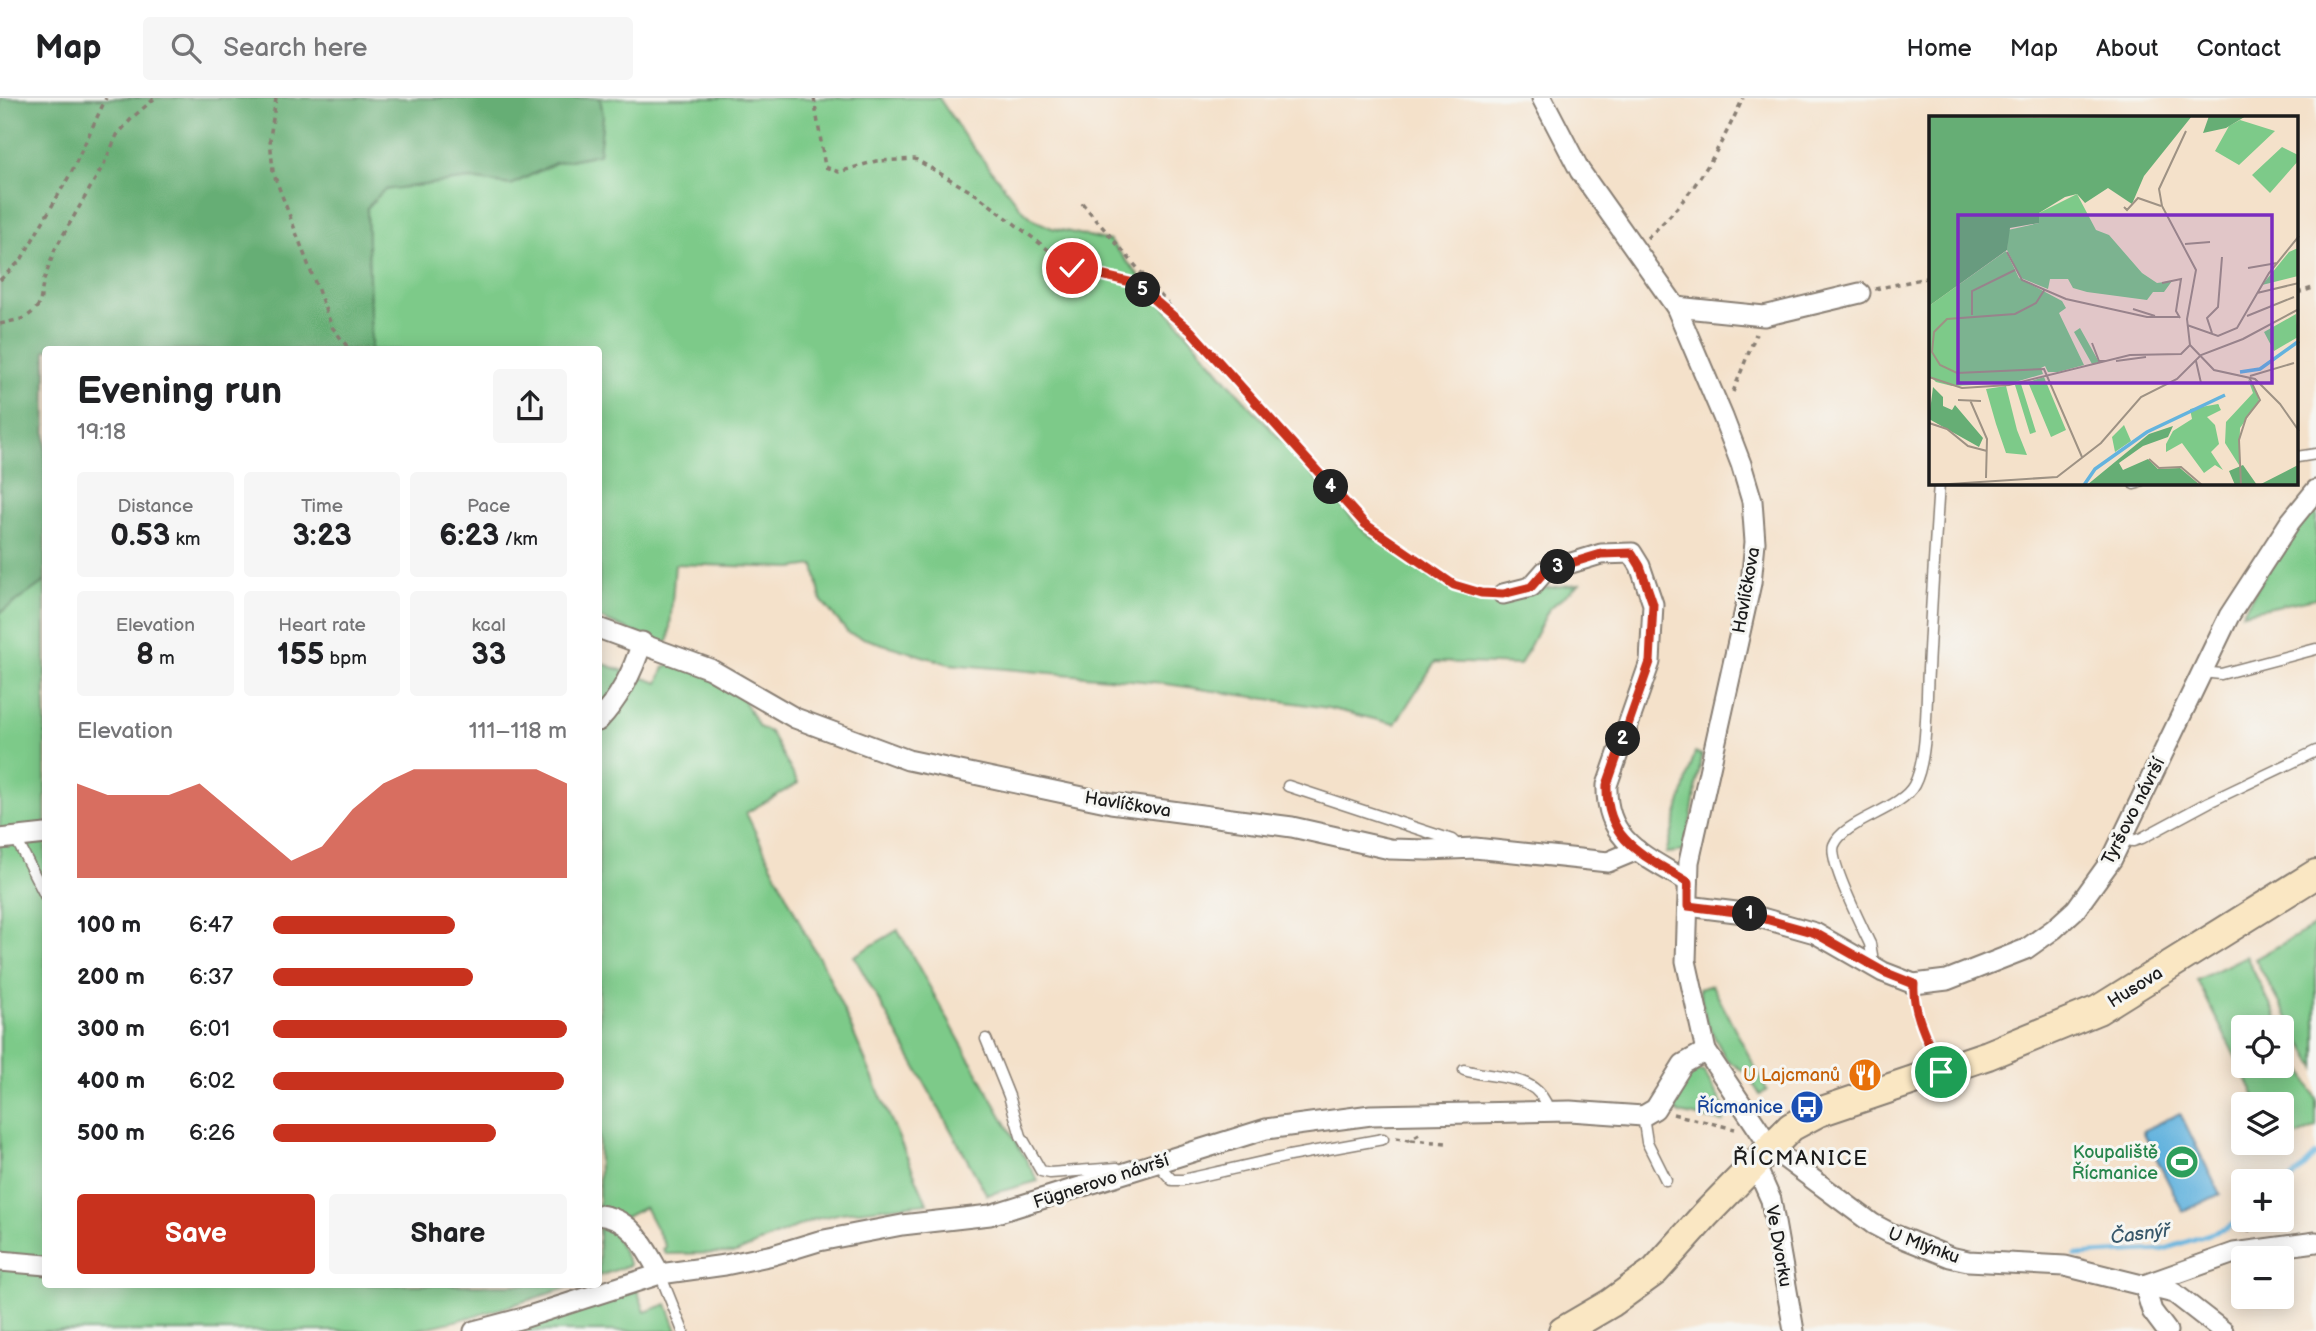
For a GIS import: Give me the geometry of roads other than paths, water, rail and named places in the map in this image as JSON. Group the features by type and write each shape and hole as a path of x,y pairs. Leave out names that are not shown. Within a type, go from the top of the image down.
{"main road":[{"name":"Husova","path":"1563,1331 1611,1303 1655,1271 1791,1127 1819,1112 1941,1072 2098,1010 2316,874"}],"street":[{"name":"Havlíčkova","path":"1542,98 1580,171 1676,307 1723,417 1752,501 1755,542 1751,583 1689,862 1686,961 1706,1051"},
{"path":"1676,307 1763,316 1860,293"},
{"name":"Tyršovo návrší","path":"1871,965 1914,984 1947,980 2026,950 2076,909 2112,859 2229,616 2291,522 2316,490"},
{"path":"1503,594 1531,587 1545,571 1601,554 1632,553 1640,566 1653,604 1650,662 1607,785 1606,804 1614,827 1637,850 1688,882"},
{"name":"Havlíčkova","path":"602,629 710,668 795,718 908,760 1111,803 1292,827 1390,849 1475,848 1608,862 1637,850"},
{"path":"602,716 632,673 642,642"},
{"path":"7,838 42,834"},
{"path":"1688,906 1744,913 1815,933 1871,965"},
{"path":"1649,1113 1683,1064 1706,1051 1763,1156"},
{"name":"Fügnerovo návrší","path":"474,1331 660,1274 749,1260 819,1241 902,1225 990,1215 1266,1129 1371,1115 1549,1111 1649,1113"},
{"name":"U Mlýnku","path":"1763,1156 1873,1224 1928,1249 1968,1261 2065,1266 2174,1293 2222,1331"},
{"name":"Ve Dvorku","path":"1763,1156 1794,1331"},
{"path":"602,1216 616,1219 632,1229 660,1274"},
{"path":"2167,1331 2152,1311 2144,1285 2234,1253 2316,1242"},
{"path":"0,1261 42,1265"}],"lane":[{"path":"2298,457 2316,454"},
{"path":"1871,965 1870,944 1837,869 1834,844 1845,832 1895,803 1912,789 1919,776 1925,732 1939,485"},
{"path":"2202,671 2221,674 2316,649"},
{"path":"2121,839 2133,841 2142,838 2208,802 2316,751"},
{"path":"1288,786 1452,840 1460,848"},
{"path":"7,838 42,891"},
{"path":"986,1039 1009,1096 1021,1136 1041,1171 1050,1173 1153,1164 1172,1180 1183,1180 1289,1156 1383,1139"},
{"path":"1464,1070 1533,1086 1542,1094 1549,1111"},
{"path":"1649,1113 1647,1142 1666,1180"},
{"path":"660,1274 683,1331"}],"water":[{"name":"Koupaliště Řícmanice","path":"2180,1113 2220,1194 2183,1212 2143,1131"}],"waterway":[{"name":"Časnýř","path":"2294,1177 2316,1155"},
{"name":"Časnýř","path":"2076,1255 2162,1250 2231,1225"}],"place":[{"name":"U Lajcmanů","path":"1865,1075"},
{"name":"Řícmanice","path":"1807,1107"},
{"name":"Koupaliště Řícmanice","path":"2182,1162"}],"district":[{"name":"ŘÍCMANICE","path":"1801,1158"}]}
